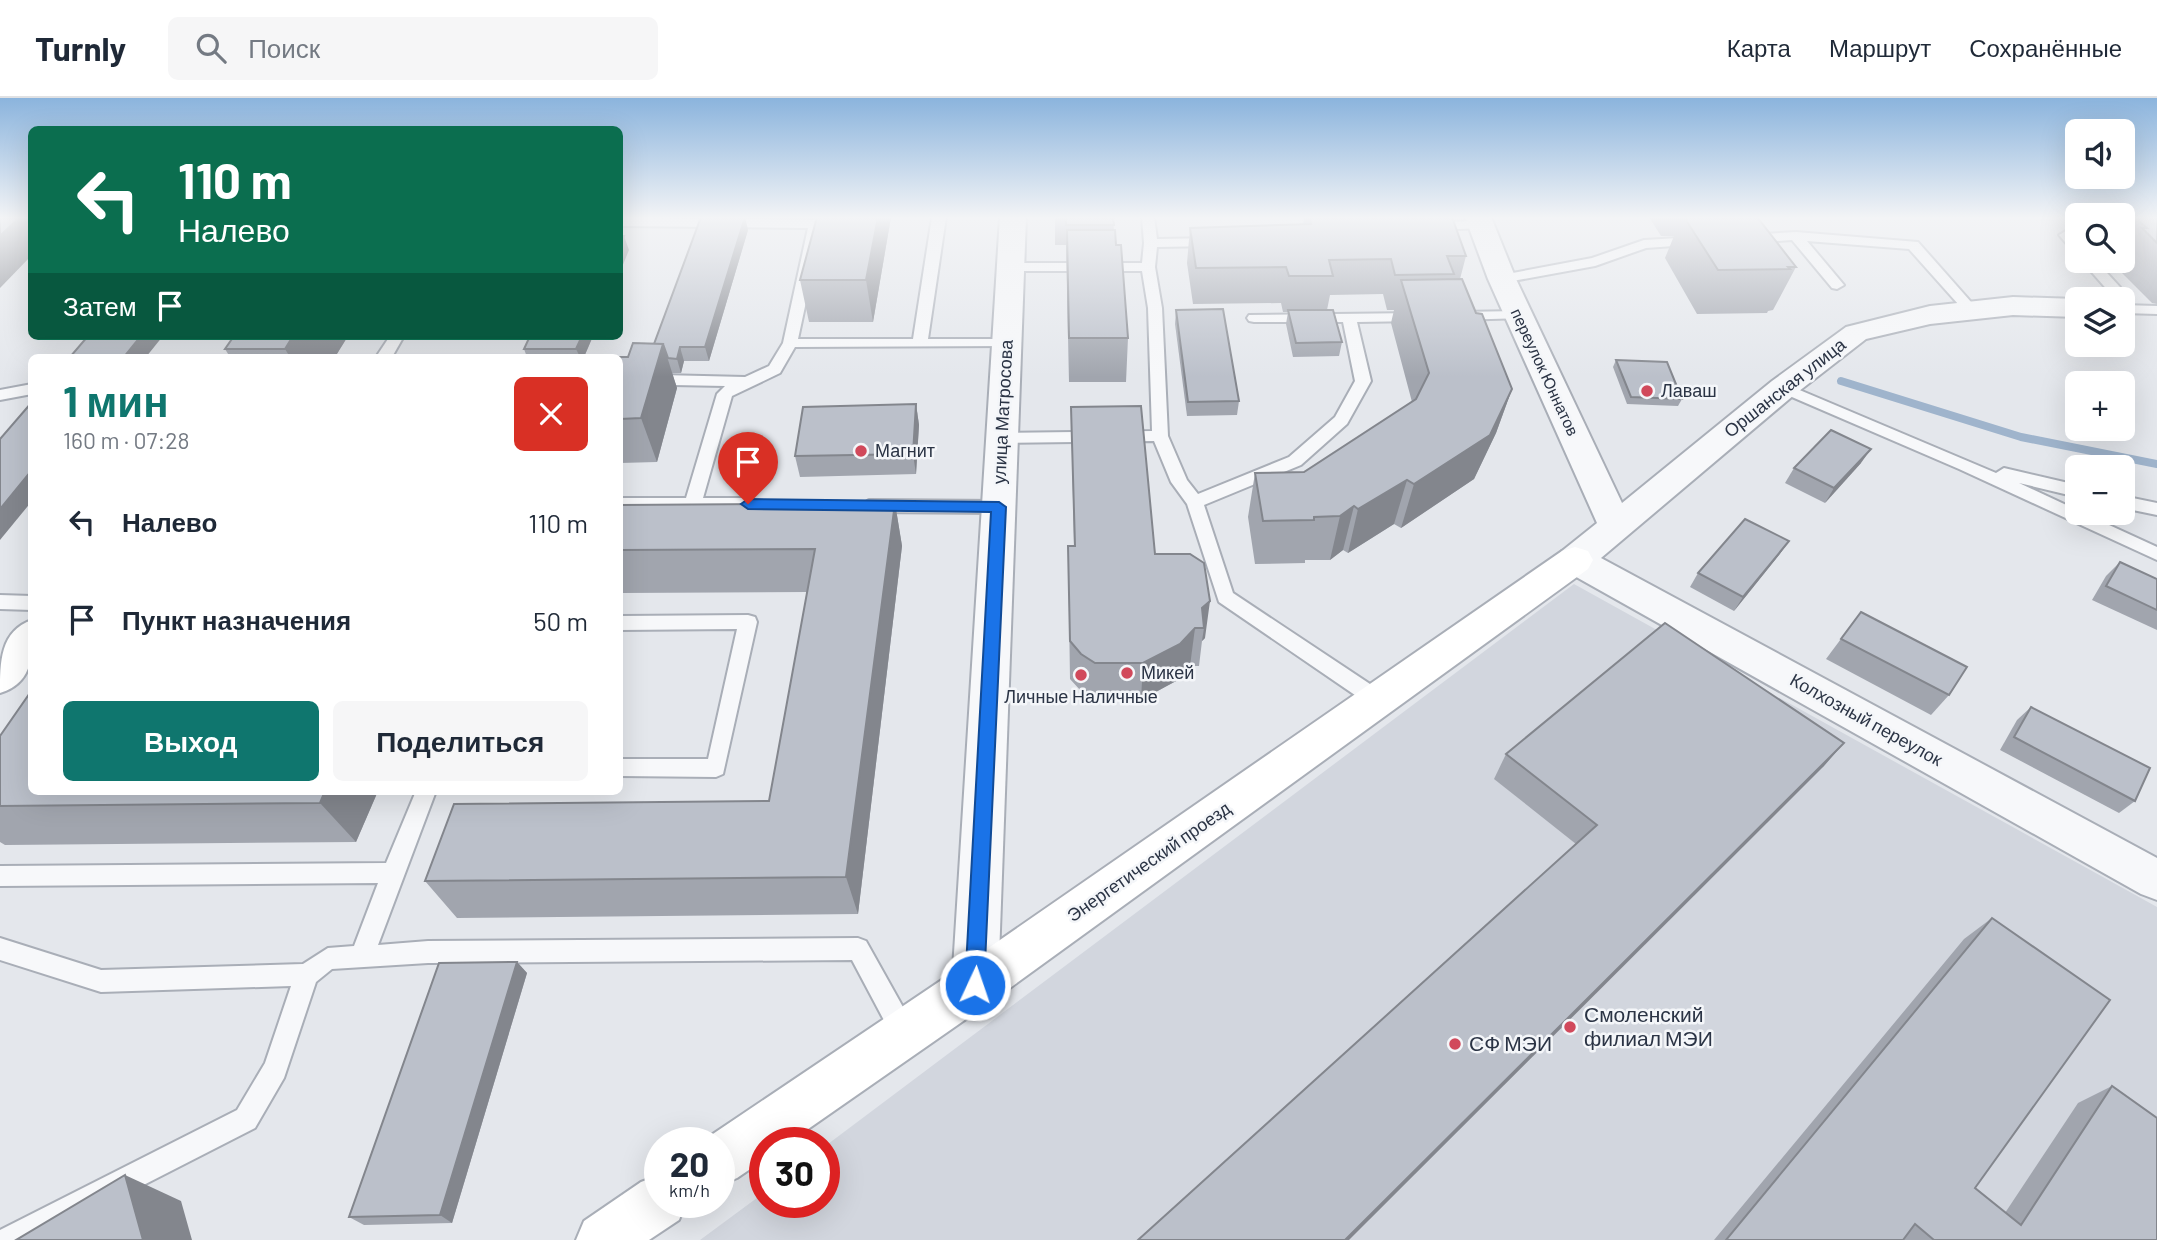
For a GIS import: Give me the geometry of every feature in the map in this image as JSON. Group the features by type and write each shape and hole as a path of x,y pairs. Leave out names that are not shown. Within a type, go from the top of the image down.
{"street":[{"name":"улица Матросова","path":"975,985 1010,270"},
{"name":"переулок Юннатов","path":"1500,270 1616,526"},
{"name":"Оршанская улица","path":"1575,560 1783,388 1856,333 1930,315 2014,306 2065,308"},
{"name":"Энергетический проезд","path":"735,1149 975,985 1575,560"},
{"name":"Колхозный переулок","path":"1575,560 2157,880"},
{"path":"0,678 28,640"},
{"path":"603,1240 644,1212"}],"lane":[{"path":"693,504 726,394 732,387 761,377 780,364 790,343 806,270"},
{"path":"920,343 931,270"},
{"path":"1149,270 1154,308 1160,436 1179,482 1195,502 1225,597 1378,700"},
{"path":"1503,279 1550,270"},
{"path":"1824,270 1836,285"},
{"path":"1936,270 1972,310"},
{"path":"2100,273 2112,287"},
{"path":"2135,309 2157,310"},
{"path":"1254,318 1519,315"},
{"path":"1195,502 1296,461 1341,420 1363,380 1349,318"},
{"path":"790,343 1006,343"},
{"path":"623,379 747,382"},
{"path":"1783,388 1965,465 2157,554"},
{"path":"0,395 28,390"},
{"path":"1002,438 1160,436"},
{"path":"1965,465 2065,488"},
{"path":"623,504 762,504"},
{"path":"2135,504 2157,509"},
{"path":"846,505 999,507"},
{"path":"0,602 28,603"},
{"path":"623,623 748,622 716,768 623,768"},
{"path":"362,957 424,795"},
{"path":"0,876 393,873"},
{"path":"0,948 101,981 307,975"},
{"path":"8,1240 246,1119 275,1069 307,975 328,959 428,952 858,949 904,1033"}],"shaded area":[{"name":"Смоленский филиал МЭИ","path":"1574,584 2157,907 2157,1240 700,1240 730,1218 735,1218 735,1214 749,1204 749,1218 840,1218 840,1135"}],"building":[{"path":"681,270 729,270 705,347 680,347 677,359 668,358 663,344 654,344"},
{"path":"803,270 868,270 866,280 800,280"},
{"path":"1068,270 1123,270 1128,338 1069,338"},
{"path":"1287,270 1332,270 1333,276 1289,276"},
{"path":"1394,270 1453,270 1454,274 1395,275"},
{"path":"1462,279 1476,313 1482,314 1512,389 1490,435 1414,484 1407,480 1358,509 1354,506 1340,516 1314,517 1314,520 1263,521 1255,473 1304,472 1416,399 1429,373 1401,280"},
{"path":"1223,309 1239,401 1188,402 1176,310"},
{"path":"1288,310 1333,310 1342,342 1296,343"},
{"path":"85,340 138,340 126,354 73,354"},
{"path":"231,340 291,340 285,349 225,349"},
{"path":"528,340 580,340 576,349 524,349"},
{"path":"633,343 663,344 641,418 623,419 623,357 628,357"},
{"path":"1616,360 1667,362 1682,399 1631,397"},
{"path":"916,404 913,454 795,456 803,407"},
{"path":"1141,406 1155,554 1190,554 1204,563 1210,601 1202,608 1204,628 1195,628 1180,644 1143,663 1095,663 1081,654 1070,641 1068,546 1075,546 1071,407"},
{"path":"28,407 28,475 0,509 0,439"},
{"path":"1831,430 1871,449 1834,488 1794,468"},
{"path":"895,503 846,877 425,881 454,804 769,801 815,549 623,550 623,505"},
{"path":"1745,519 1789,541 1743,597 1698,573"},
{"path":"2120,562 2157,579 2157,610 2106,586"},
{"path":"1861,612 1967,667 1949,695 1841,639"},
{"name":"СФ МЭИ","path":"1665,623 1844,743 1345,1240 1138,1240 1597,825 1506,754"},
{"path":"28,696 28,795 323,795 320,803 0,806 0,736"},
{"path":"2031,707 2150,768 2135,801 2014,737"},
{"path":"1992,918 2110,1000 1975,1188 2021,1225 2112,1086 2157,1118 2157,1240 1934,1240 1915,1224 1903,1240 1726,1240"},
{"path":"517,962 440,1215 349,1217 439,963"},
{"path":"125,1175 143,1240 16,1240"}],"waterway":[{"path":"1841,381 2021,437 2157,464"}],"place":[{"name":"Лаваш","path":"1647,391"},
{"name":"Магнит","path":"861,451"},
{"name":"Микей","path":"1127,673"},
{"name":"Личные Наличные","path":"1081,675"},
{"name":"Смоленский филиал МЭИ","path":"1570,1027"},
{"name":"СФ МЭИ","path":"1455,1044"}],"route":[{"path":"748,504 999,507 975,985"}]}
